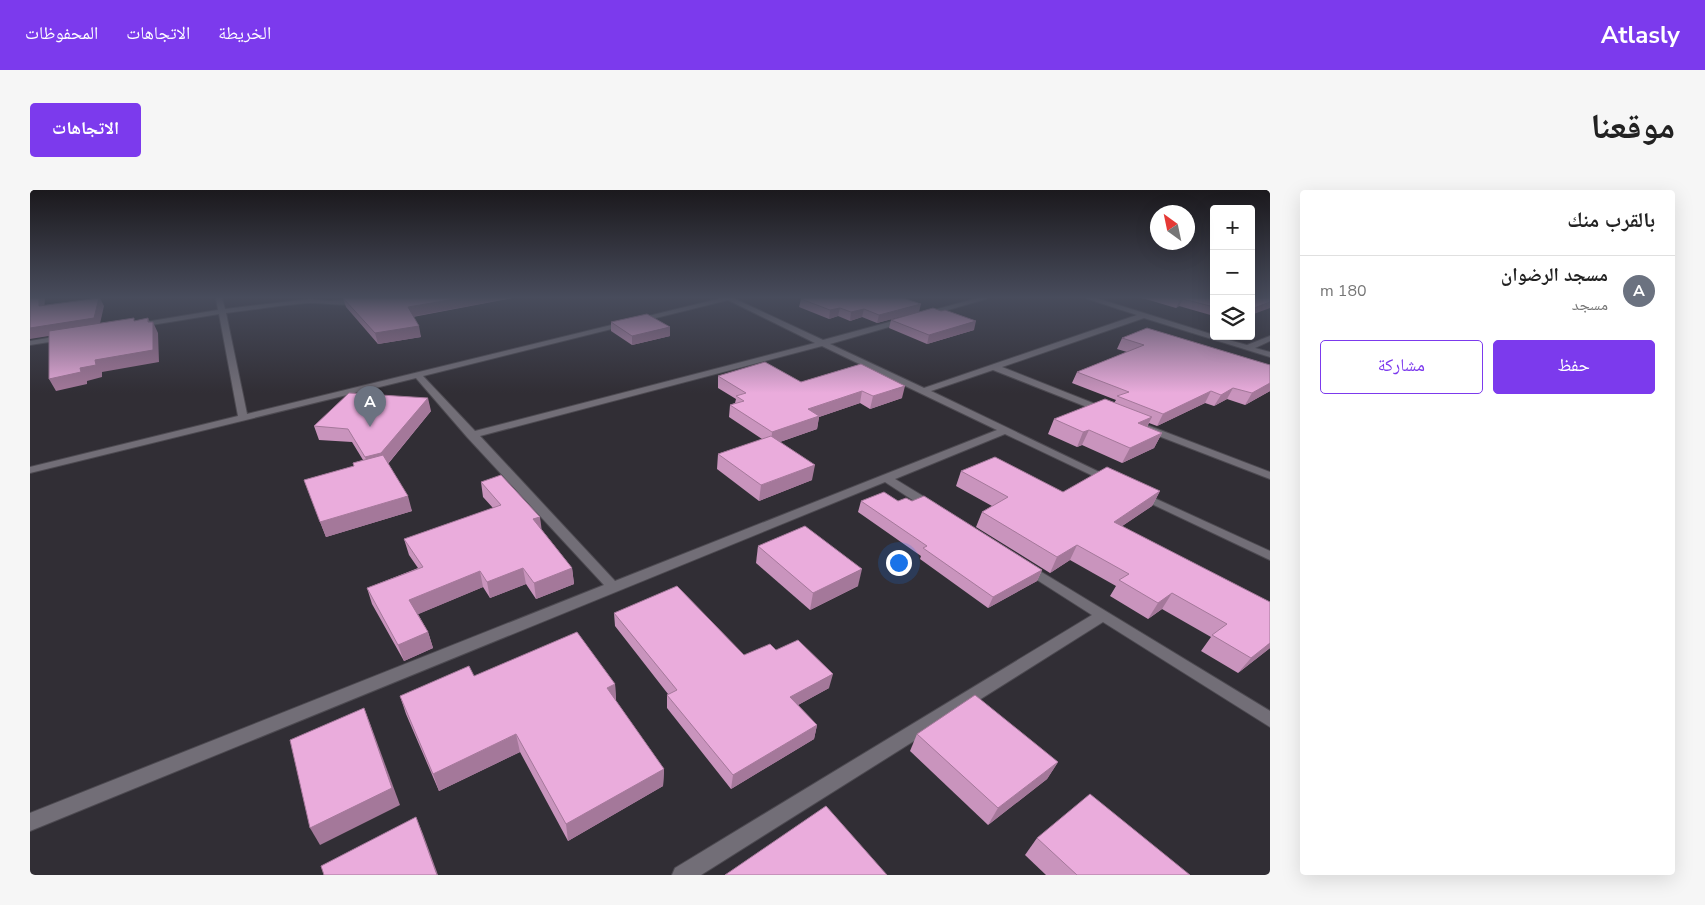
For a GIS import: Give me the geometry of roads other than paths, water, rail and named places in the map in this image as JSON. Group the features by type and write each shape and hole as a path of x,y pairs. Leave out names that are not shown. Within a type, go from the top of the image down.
{"street":[{"path":"227,330 243,417"},
{"path":"30,470 597,330"},
{"path":"795,330 1270,556"},
{"path":"471,435 870,330"},
{"path":"923,391 1102,330"},
{"path":"1192,330 1270,355"},
{"path":"30,343 78,335"},
{"path":"1248,348 1270,338"},
{"path":"994,367 1114,414"},
{"path":"417,374 471,435 613,587"},
{"path":"1141,425 1270,476"},
{"path":"30,822 1005,430"},
{"path":"886,478 944,515"},
{"path":"1012,557 1270,720"},
{"path":"682,875 1104,615"}],"place":[{"name":"مسجد الرضوان","path":"370,427"}]}
